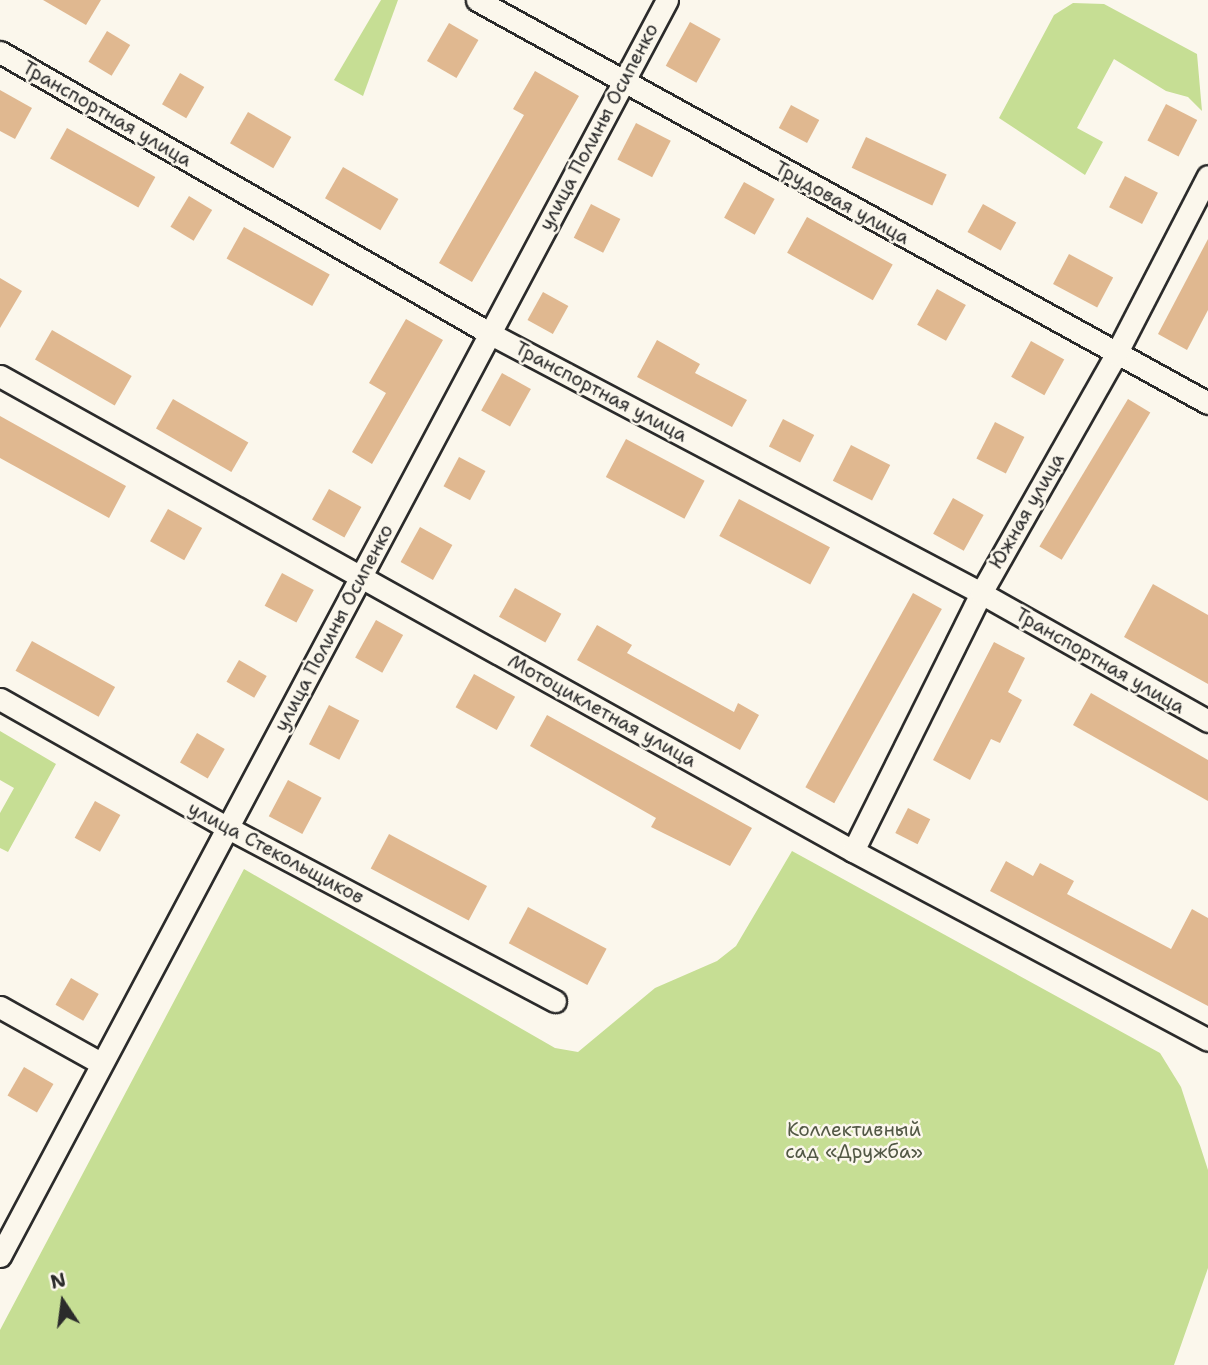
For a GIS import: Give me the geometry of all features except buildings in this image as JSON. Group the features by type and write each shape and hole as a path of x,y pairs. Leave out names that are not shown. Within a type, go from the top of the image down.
{"street":[{"name":"Трудовая улица","path":"478,0 1208,403"},
{"name":"улица Полины Осипенко","path":"0,1256 99,1062 362,578 667,0"},
{"name":"Транспортная улица","path":"0,52 489,333 981,593 1208,722"},
{"name":"Южная улица","path":"853,850 981,593 1116,354 1208,176"},
{"name":"Мотоциклетная улица","path":"0,376 853,850 1208,1040"},
{"name":"улица Стекольщиков","path":"0,699 228,828 555,1001"},
{"path":"0,1007 99,1062"}],"green space":[{"path":"381,0 398,0 363,96 334,80"},
{"path":"1073,3 1104,4 1197,54 1202,111 1188,97 1166,91 1114,59 1077,128 1103,142 1085,175 999,118 1054,15"},
{"path":"0,731 56,764 8,852 0,848 0,813 14,788 0,780"},
{"name":"Коллективный сад «Дружба»","path":"792,851 1160,1053 1181,1087 1208,1170 1208,1268 1174,1365 0,1365 0,1330 244,869 555,1048 578,1052 655,988 717,961 736,946"}]}
